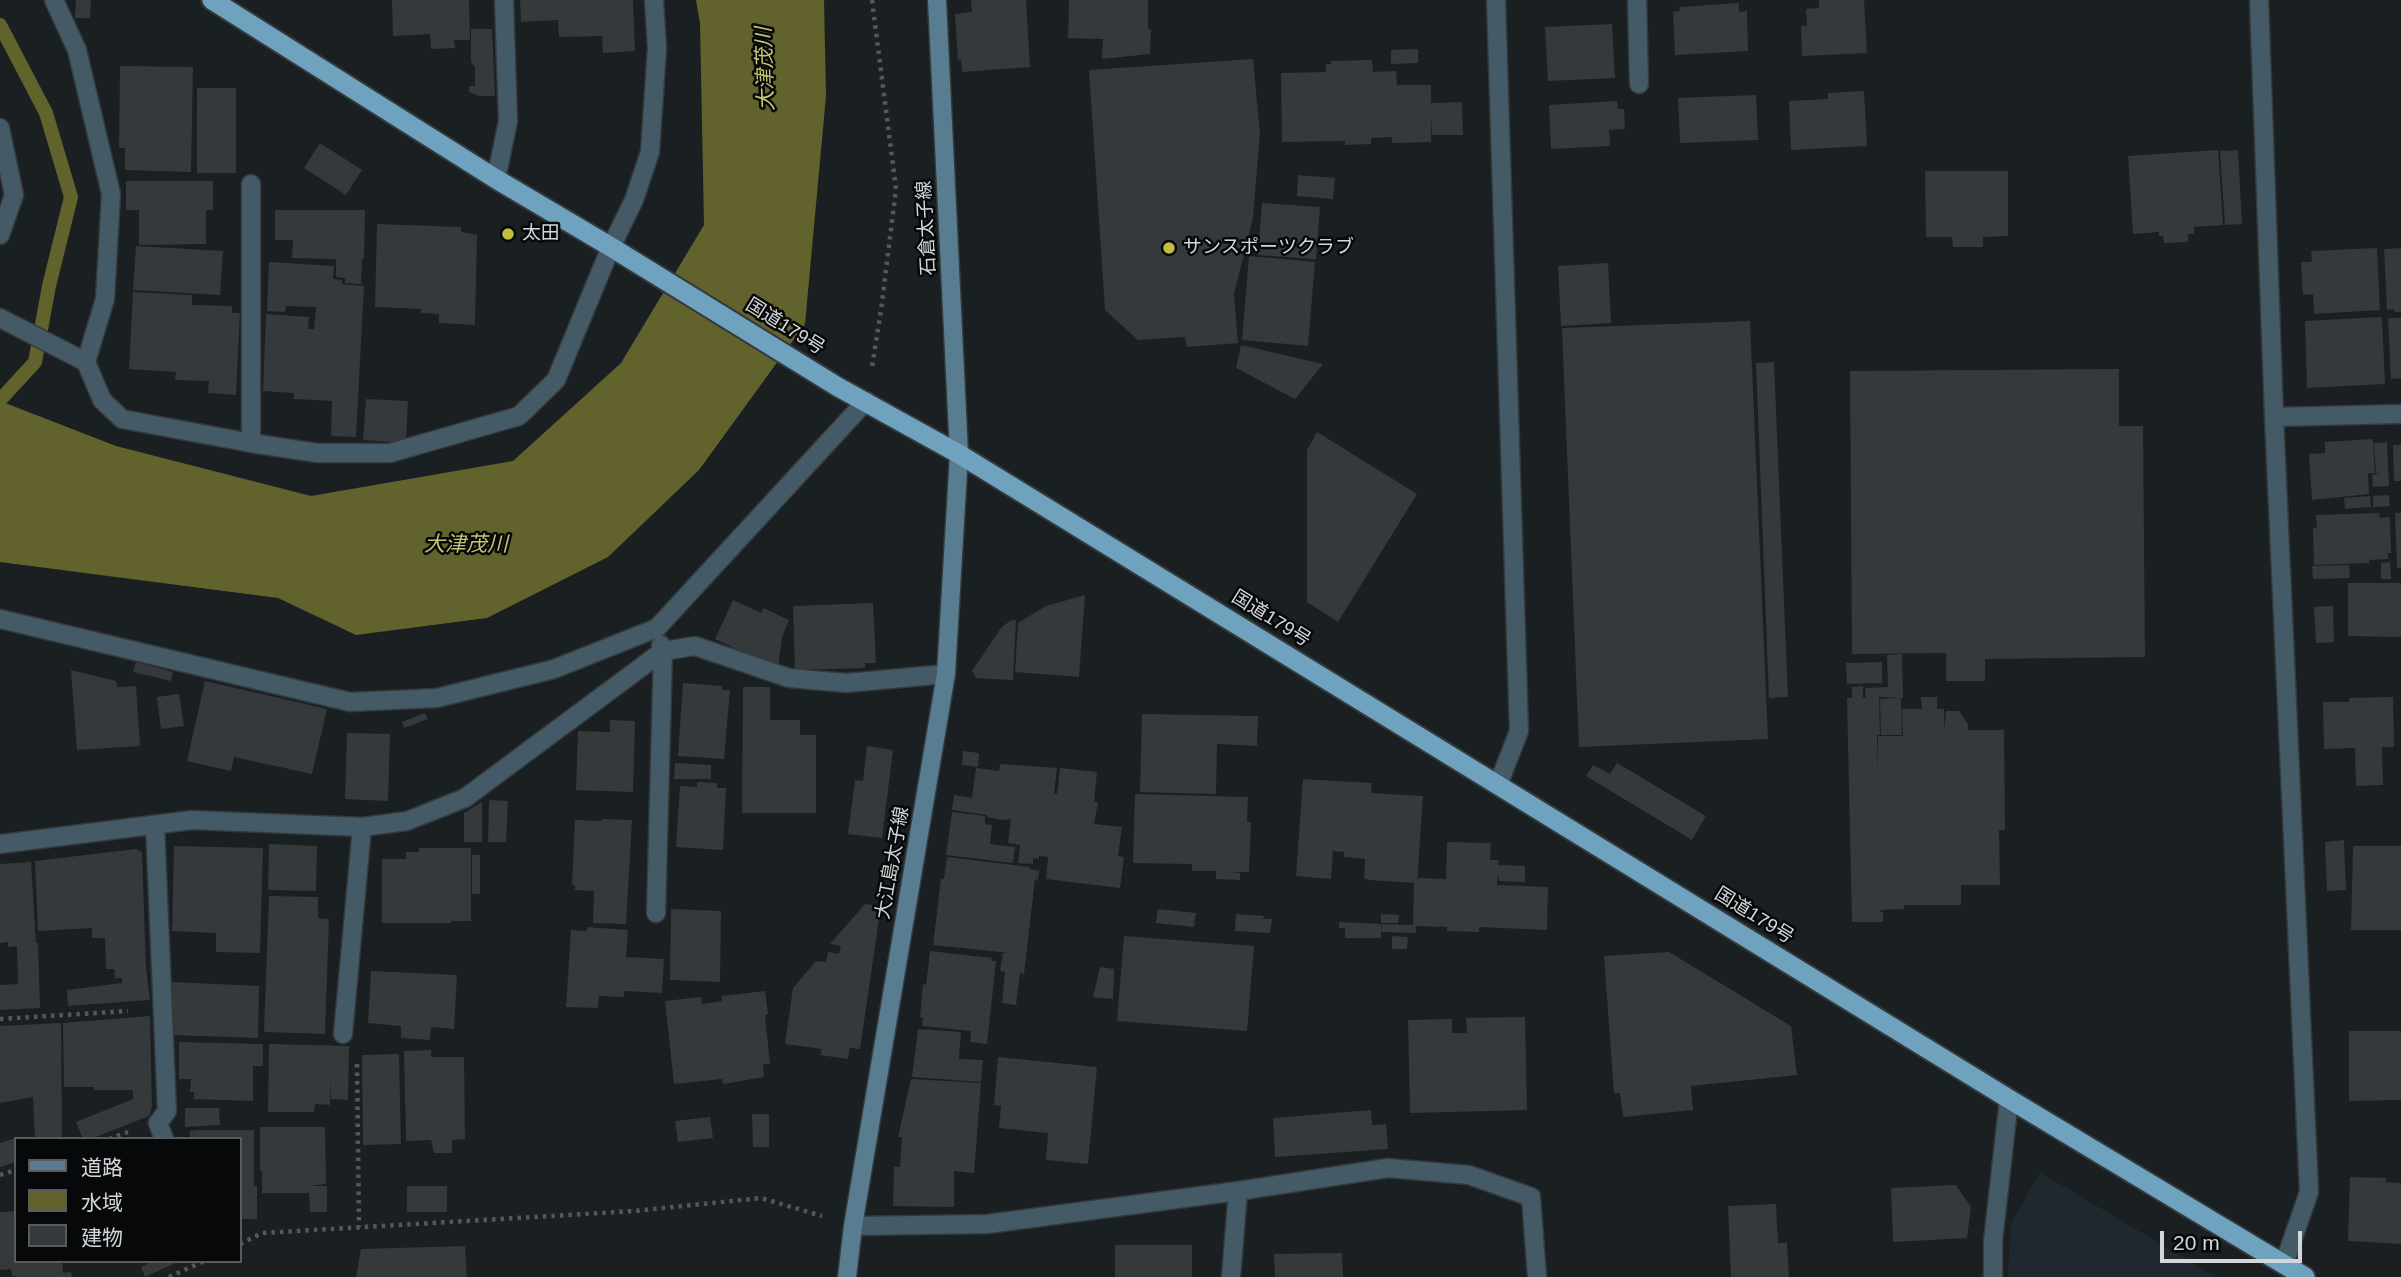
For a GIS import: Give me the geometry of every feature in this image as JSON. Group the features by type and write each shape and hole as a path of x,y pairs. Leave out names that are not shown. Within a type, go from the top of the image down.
{"highway":[{"name":"国道179号","path":"212,0 496,179 838,387 959,454 2009,1099 2305,1277"}],"main road":[{"name":"石倉太子線","path":"937,0 959,454"},
{"name":"大江島太子線","path":"847,1277 853,1226 946,674 959,454"}],"street":[{"path":"54,0 77,50 111,194 105,299 86,362 102,400 121,419 317,453 390,453 519,416 556,380 611,247 634,200 650,152 657,48 654,0"},
{"path":"496,179 508,121 504,0"},
{"path":"1496,0 1519,731 1498,785"},
{"path":"1637,0 1639,84"},
{"path":"2259,0 2274,417 2309,1192 2284,1264"},
{"path":"0,128 14,195 0,235"},
{"path":"251,184 251,443"},
{"path":"0,318 86,362"},
{"path":"0,619 350,702 437,698 554,669 657,628 866,401"},
{"path":"2274,417 2401,414"},
{"path":"656,913 663,651 657,628"},
{"path":"0,844 192,820 362,827 407,821 466,798 663,651 695,646 789,678 834,682 946,674"},
{"path":"155,825 167,1111 158,1123 163,1137"},
{"path":"344,1034 362,827"},
{"path":"1993,1277 1993,1241 2009,1099"},
{"path":"853,1226 987,1224 1388,1168 1469,1175 1531,1197 1537,1277"},
{"path":"1231,1277 1238,1191"}],"path":[{"path":"866,401 881,310 896,189 872,0"},
{"path":"0,1019 162,1009"},
{"path":"344,1034 356,1035 359,1227"},
{"path":"242,1243 262,1233 634,1211 761,1198 853,1226"},
{"path":"169,1277 200,1263"}],"shaded area":[{"path":"2040,1172 2216,1277 2008,1277 2010,1225"}],"water":[{"name":"大津茂川","path":"696,0 824,0 826,96 805,324 699,470 608,557 487,618 356,635 278,598 0,562 0,401 116,446 311,496 513,461 621,363 704,225 700,23"}],"building":[{"path":"76,0 91,0 90,18 75,18"},
{"path":"392,0 469,0 470,40 454,40 455,48 431,49 430,34 393,36"},
{"path":"520,0 633,0 635,51 603,53 602,36 559,37 558,20 521,22"},
{"path":"971,0 1026,0 1030,67 962,72 961,59 958,60 955,14 972,12"},
{"path":"1069,0 1148,0 1150,54 1102,59 1103,39 1068,38"},
{"path":"1819,0 1864,0 1867,53 1802,56 1801,26 1807,26 1806,9 1819,8"},
{"path":"1739,3 1739,12 1747,11 1748,51 1675,55 1673,12 1680,11 1679,7"},
{"path":"1612,24 1615,78 1548,81 1545,27"},
{"path":"471,29 492,29 495,96 479,96 469,92 469,86 475,86 475,67 471,62"},
{"path":"1418,49 1418,63 1391,64 1391,50"},
{"path":"1253,59 1260,134 1253,218 1234,294 1238,343 1187,347 1185,337 1138,340 1105,310 1089,70"},
{"path":"1372,60 1373,72 1396,71 1397,85 1431,85 1431,103 1462,102 1463,135 1432,135 1431,115 1431,142 1392,143 1392,137 1371,138 1371,144 1345,145 1345,141 1282,142 1281,73 1326,72 1326,64 1331,64 1331,61"},
{"path":"120,66 193,67 191,172 125,170 125,148 119,148"},
{"path":"197,88 236,88 236,173 197,173"},
{"path":"1864,91 1867,146 1791,150 1789,101 1828,99 1828,93"},
{"path":"1756,95 1758,140 1680,143 1678,98"},
{"path":"1617,101 1618,109 1624,109 1625,129 1609,130 1610,146 1551,149 1549,105"},
{"path":"320,143 362,170 346,195 304,168"},
{"path":"2218,150 2223,225 2194,227 2194,234 2188,234 2188,242 2164,243 2159,232 2133,234 2128,156"},
{"path":"2238,150 2242,224 2225,225 2220,151"},
{"path":"1925,171 2008,171 2008,236 1983,237 1983,247 1953,247 1952,237 1926,237"},
{"path":"1298,175 1335,178 1333,199 1297,196"},
{"path":"126,181 213,181 213,210 206,210 206,244 139,245 139,210 126,210"},
{"path":"1262,203 1320,207 1316,259 1258,255"},
{"path":"275,210 365,210 361,284 345,283 345,278 336,277 336,259 292,258 293,240 275,240"},
{"path":"377,224 461,227 461,232 477,235 475,325 439,323 439,314 421,313 421,309 375,307"},
{"path":"136,246 223,251 220,295 133,290"},
{"path":"2377,248 2380,310 2314,314 2313,294 2303,295 2301,262 2312,262 2311,251"},
{"path":"2401,248 2401,312 2394,312 2394,309 2387,310 2384,249"},
{"path":"1249,256 1315,262 1308,346 1242,340"},
{"path":"269,262 334,266 333,279 342,280 342,284 364,286 356,437 331,436 332,401 294,399 294,393 263,391 266,314 309,317 308,329 314,329 316,307 286,306 285,312 267,311"},
{"path":"1608,263 1611,323 1561,326 1558,266"},
{"path":"133,292 192,295 192,305 232,306 232,313 240,313 236,395 208,393 209,381 175,380 176,372 129,369"},
{"path":"2382,317 2385,384 2307,388 2305,321"},
{"path":"2388,318 2401,318 2401,378 2391,379"},
{"path":"1750,321 1768,739 1579,747 1562,328"},
{"path":"1241,345 1323,364 1295,399 1236,368"},
{"path":"1774,362 1788,697 1769,698 1756,363"},
{"path":"2119,369 2119,426 2143,426 2145,657 1985,659 1985,681 1946,681 1946,653 1852,654 1850,371"},
{"path":"366,399 408,401 406,443 363,440"},
{"path":"1317,432 1417,494 1338,622 1307,602 1307,450"},
{"path":"2373,439 2375,473 2368,473 2369,494 2312,500 2309,454 2325,453 2325,442"},
{"path":"2387,442 2389,486 2373,487 2372,475 2380,473 2376,473 2374,443"},
{"path":"2393,445 2401,445 2401,481 2394,481"},
{"path":"2389,495 2390,506 2373,507 2373,496"},
{"path":"2370,496 2371,507 2345,509 2344,498"},
{"path":"2379,513 2380,518 2390,517 2391,553 2388,553 2388,559 2369,560 2370,563 2314,565 2313,528 2317,528 2316,515"},
{"path":"2395,513 2401,513 2401,568 2397,568"},
{"path":"2390,562 2391,579 2381,579 2381,563"},
{"path":"2349,565 2350,578 2313,579 2312,566"},
{"path":"2348,583 2401,583 2401,637 2348,636"},
{"path":"1085,595 1079,677 1015,672 1018,623 1046,606"},
{"path":"733,600 761,613 763,608 789,620 782,637 778,668 715,639"},
{"path":"873,603 876,663 865,663 865,668 795,670 793,606"},
{"path":"2333,606 2334,642 2316,643 2314,607"},
{"path":"1011,620 1016,620 1013,680 976,678 972,671 1001,628"},
{"path":"1902,654 1903,698 1879,697 1880,735 1877,735 1878,773 1878,736 1903,736 1902,709 1922,709 1921,697 1937,697 1937,709 1944,709 1944,731 1946,711 1959,711 1968,724 1968,730 2004,730 2005,830 1999,830 2000,885 1961,885 1961,905 1904,905 1904,909 1881,910 1883,922 1852,922 1847,698 1852,698 1852,687 1863,686 1863,698 1866,698 1865,688 1888,687 1887,655"},
{"path":"136,662 173,672 171,681 133,672"},
{"path":"1882,662 1882,683 1847,684 1846,663"},
{"path":"71,670 116,681 117,687 136,686 140,746 77,750"},
{"path":"205,681 327,709 312,774 234,757 231,771 187,761"},
{"path":"683,683 722,686 722,690 730,690 724,759 678,756"},
{"path":"743,687 770,687 770,720 800,720 800,735 816,735 816,813 742,813"},
{"path":"179,694 184,726 161,729 157,697"},
{"path":"2393,697 2394,747 2382,747 2383,785 2356,786 2355,748 2324,749 2323,702 2349,702 2349,698"},
{"path":"1901,698 1902,735 1881,735 1880,699"},
{"path":"425,713 428,719 404,728 402,722"},
{"path":"1142,714 1258,716 1257,746 1217,744 1216,794 1140,792"},
{"path":"610,720 635,721 633,792 576,790 578,731 610,732"},
{"path":"347,733 390,734 388,801 345,799"},
{"path":"867,746 893,750 882,838 848,834 855,780 863,781"},
{"path":"963,751 979,753 978,767 962,765"},
{"path":"675,763 711,765 711,779 674,779"},
{"path":"1617,763 1706,816 1692,840 1586,776 1593,765 1610,774"},
{"path":"1000,764 1057,768 1054,793 1057,794 1060,768 1097,772 1094,802 1098,802 1094,824 1122,827 1118,856 1124,857 1120,888 1046,879 1048,857 1033,858 1033,864 1018,863 1020,845 1008,843 1011,819 1002,820 952,810 954,795 972,798 976,768 999,771"},
{"path":"1303,779 1372,783 1371,793 1423,796 1417,884 1418,878 1446,879 1447,842 1491,843 1490,860 1499,860 1498,865 1525,866 1525,882 1499,881 1498,873 1497,885 1548,887 1547,930 1479,927 1479,932 1416,926 1416,933 1381,932 1382,924 1413,925 1414,883 1369,880 1364,878 1365,859 1344,857 1344,852 1333,851 1331,879 1296,876"},
{"path":"697,782 717,783 717,788 726,788 723,850 676,847 680,786 697,787"},
{"path":"1135,794 1248,797 1247,822 1251,822 1249,872 1232,872 1240,873 1240,880 1216,879 1216,871 1192,871 1192,864 1133,863"},
{"path":"489,800 508,801 506,842 488,842"},
{"path":"482,802 482,842 464,842 464,813"},
{"path":"952,812 985,816 985,824 992,825 990,844 1015,847 1013,863 946,855"},
{"path":"575,820 632,820 626,924 593,923 594,891 575,890 575,885 572,885"},
{"path":"2344,840 2346,890 2327,891 2325,842"},
{"path":"269,844 317,846 316,891 268,890"},
{"path":"174,846 263,848 260,953 216,952 216,933 172,931"},
{"path":"2353,846 2401,846 2401,930 2351,930"},
{"path":"419,848 471,848 471,921 382,923 382,859 406,859 406,852 419,852"},
{"path":"136,849 142,852 146,968 150,1000 68,1006 67,990 122,983 122,978 115,978 114,969 106,969 105,938 92,938 92,928 38,931 35,861"},
{"path":"472,855 480,855 480,894 472,894"},
{"path":"947,857 1030,867 1039,871 1038,880 1035,879 1024,974 1020,973 1016,1005 1002,1003 1005,972 1000,971 1003,953 1010,953 933,945 941,879 944,879"},
{"path":"31,862 40,1008 0,1010 0,985 18,984 17,946 8,947 8,942 0,943 0,864"},
{"path":"269,896 318,897 318,918 329,919 325,1034 264,1032"},
{"path":"865,904 879,906 877,912 880,912 860,1049 850,1048 848,1059 820,1055 822,1049 785,1044 793,988 816,961 826,962 828,952 839,954 841,946 830,944"},
{"path":"671,909 721,911 720,982 670,980"},
{"path":"1158,909 1196,913 1194,927 1156,923"},
{"path":"1236,914 1272,919 1270,933 1235,931"},
{"path":"1381,914 1399,915 1398,923 1381,923"},
{"path":"1339,922 1381,924 1381,938 1345,938 1345,928 1339,928"},
{"path":"587,927 628,930 626,957 664,959 662,993 624,991 624,997 599,996 598,1008 566,1007 571,930 587,931"},
{"path":"1124,936 1254,946 1247,1031 1117,1021"},
{"path":"1392,936 1408,937 1407,949 1392,949"},
{"path":"930,951 992,958 991,961 996,961 987,1044 970,1042 971,1031 922,1026 923,1018 920,1017 923,984 926,985"},
{"path":"1669,952 1791,1026 1797,1075 1691,1086 1693,1110 1623,1117 1620,1093 1614,1093 1604,956"},
{"path":"1100,967 1114,969 1113,999 1093,997"},
{"path":"371,971 457,975 454,1029 431,1027 430,1040 401,1038 401,1026 368,1023"},
{"path":"172,982 259,986 258,1038 171,1035"},
{"path":"765,991 770,1064 763,1064 764,1077 723,1084 722,1079 674,1084 665,1001 701,997 702,1004 722,1001 722,996"},
{"path":"150,1016 152,1106 149,1116 96,1137 82,1137 76,1122 133,1099 133,1090 64,1087 63,1023"},
{"path":"1525,1017 1527,1110 1410,1113 1408,1020 1452,1019 1452,1033 1467,1033 1466,1018"},
{"path":"61,1023 62,1137 35,1137 33,1097 0,1103 0,1026"},
{"path":"918,1029 961,1032 959,1059 983,1060 981,1082 912,1077"},
{"path":"2349,1031 2401,1031 2401,1100 2349,1101"},
{"path":"179,1042 263,1044 263,1066 253,1066 253,1101 194,1099 194,1092 190,1092 191,1079 179,1079"},
{"path":"269,1044 349,1046 348,1100 331,1099 330,1079 330,1105 315,1104 314,1112 268,1112"},
{"path":"431,1050 431,1057 464,1057 465,1139 452,1140 452,1153 434,1153 431,1140 406,1141 404,1051"},
{"path":"399,1054 401,1144 363,1145 362,1055"},
{"path":"998,1057 1097,1067 1088,1164 1046,1160 1048,1133 999,1128 1001,1106 994,1105"},
{"path":"911,1079 981,1083 974,1173 954,1171 954,1207 893,1206 894,1167 900,1167 902,1137 898,1137"},
{"path":"185,1108 219,1108 220,1125 185,1127"},
{"path":"1371,1110 1372,1125 1386,1124 1388,1149 1275,1157 1273,1118"},
{"path":"752,1114 769,1114 769,1147 753,1147"},
{"path":"710,1117 713,1138 678,1142 675,1121"},
{"path":"260,1127 325,1127 326,1184 308,1186 327,1186 327,1212 310,1212 309,1193 262,1193"},
{"path":"254,1130 257,1219 242,1219 242,1137 190,1137 190,1131"},
{"path":"14,1139 14,1163 0,1167 0,1143"},
{"path":"2350,1177 2386,1178 2386,1182 2401,1183 2401,1244 2348,1241"},
{"path":"1956,1185 1971,1207 1967,1238 1893,1242 1891,1188"},
{"path":"407,1186 447,1186 447,1212 407,1212"},
{"path":"1776,1204 1778,1243 1787,1243 1789,1277 1731,1277 1728,1206"},
{"path":"14,1211 14,1263 62,1263 63,1273 71,1272 72,1277 18,1277 12,1276 11,1269 0,1270 0,1212"},
{"path":"1115,1245 1192,1245 1192,1277 1115,1277"},
{"path":"465,1246 467,1277 356,1277 361,1249"},
{"path":"1342,1253 1343,1277 1275,1277 1274,1254"},
{"path":"149,1263 176,1263 145,1277 141,1267"}],"waterway":[{"path":"0,25 46,113 71,197 49,286 35,362 0,400"}],"place":[{"name":"太田","path":"508,234"},
{"name":"サンスポーツクラブ","path":"1169,248"}]}
